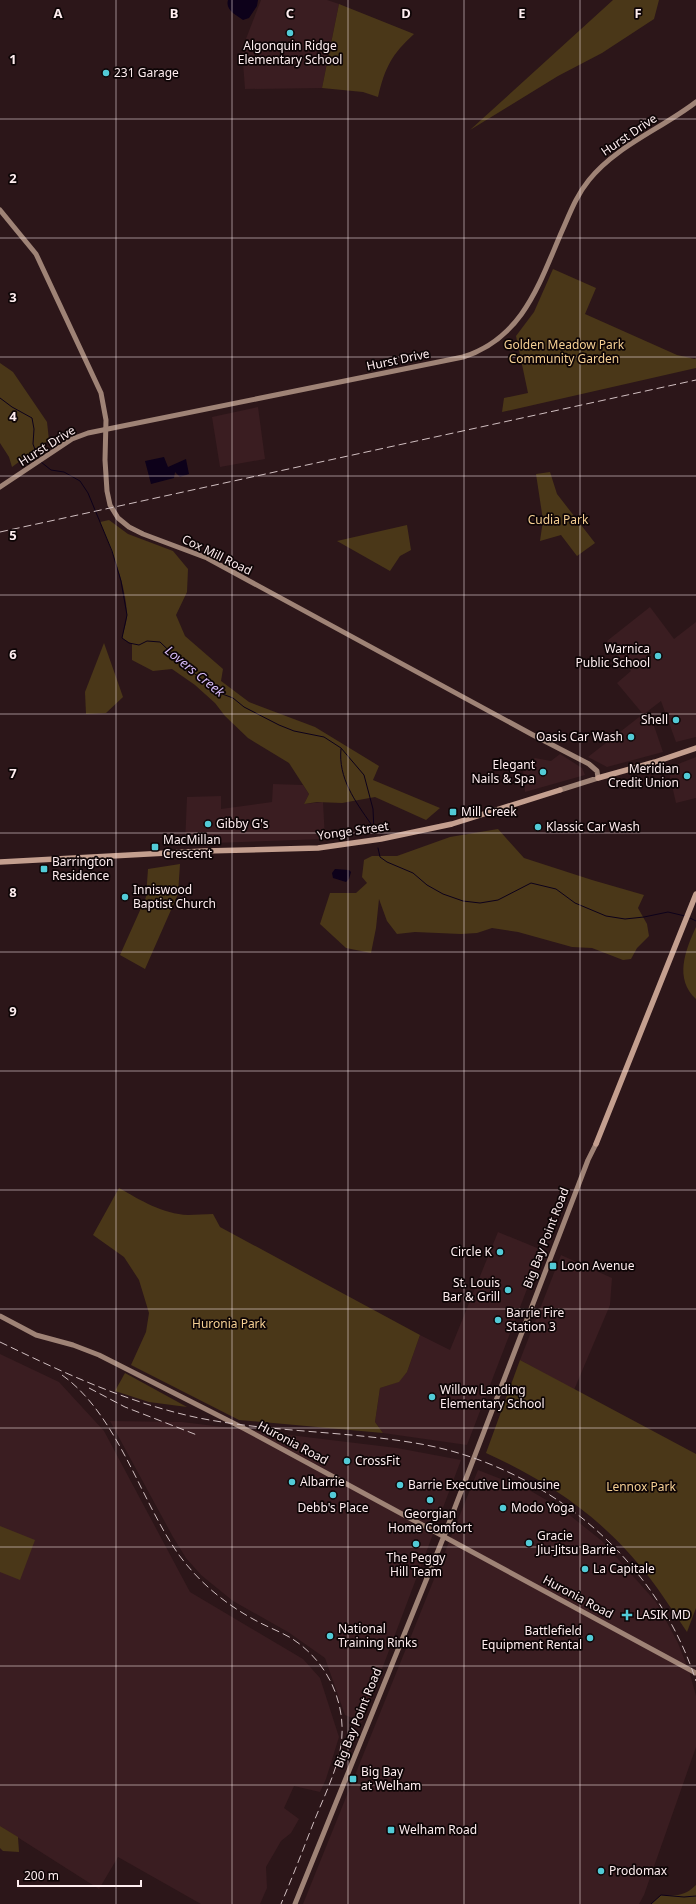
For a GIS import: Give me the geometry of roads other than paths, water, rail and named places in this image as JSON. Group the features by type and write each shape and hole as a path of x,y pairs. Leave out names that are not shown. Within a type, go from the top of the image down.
{"main road":[{"name":"Yonge Street","path":"598,778 655,762 696,748"},
{"name":"Yonge Street","path":"0,862 204,851 318,848 381,839 452,824 560,790"},
{"name":"Big Bay Point Road","path":"596,1144 695,895"}],"street":[{"name":"Hurst Drive","path":"0,487 83,434 106,428 463,357 487,348 509,330 523,313 542,278 575,200 594,174 618,153 680,114 696,102"},
{"name":"Cox Mill Road","path":"0,210 36,254 101,393 106,420 105,460 110,505 118,518 129,527 143,534 208,558 533,735 590,764 597,771 598,778"},
{"name":"Yonge Street","path":"560,790 598,778"},
{"name":"Big Bay Point Road","path":"295,1904 444,1536 585,1167 596,1144"},
{"name":"Huronia Road","path":"0,1316 36,1335 73,1345 99,1355 245,1429 696,1673"}],"waterway":[{"name":"Lovers Creek","path":"0,398 12,407 32,418 34,429 33,444 38,458"},
{"name":"Lovers Creek","path":"41,462 51,470 64,472 80,481 88,493 112,551 121,581 127,615 122,638 129,643 139,645 147,641 160,642 185,666 217,692 233,698 244,707 279,725 294,731 324,737 341,748 364,775 373,809 374,832"},
{"path":"341,749 342,770 345,779 359,807 371,824"},
{"name":"Lovers Creek","path":"378,848 380,857 387,862 413,873 427,885 443,894 463,901 480,903 498,900 531,883 556,889 575,903 606,916 625,919 668,912 685,916"},
{"name":"Lovers Creek","path":"690,918 696,921"},
{"path":"651,1904 661,1895 684,1897 696,1896"}],"railway":[{"path":"0,532 696,380"},
{"path":"0,1342 72,1376 122,1396 173,1412 226,1423 361,1436 415,1443 462,1454 507,1472 550,1495 588,1523 623,1557 653,1594 678,1636 696,1681"},
{"path":"62,1375 82,1392 98,1412 127,1459 165,1533 187,1565 222,1599 242,1613 291,1638 304,1648 326,1673 333,1687 341,1718 342,1734 340,1751 329,1785 281,1904"},
{"path":"89,1388 125,1407 197,1435"}],"place":[{"name":"Algonquin Ridge Elementary School","path":"290,33"},
{"name":"231 Garage","path":"106,73"},
{"name":"Warnica Public School","path":"658,656"},
{"name":"Shell","path":"676,720"},
{"name":"Oasis Car Wash","path":"631,737"},
{"name":"Elegant Nails & Spa","path":"543,772"},
{"name":"Meridian Credit Union","path":"687,776"},
{"name":"Mill Creek","path":"453,812"},
{"name":"Gibby G's","path":"208,824"},
{"name":"Klassic Car Wash","path":"538,827"},
{"name":"MacMillan Crescent","path":"155,847"},
{"name":"Barrington Residence","path":"44,869"},
{"name":"Inniswood Baptist Church","path":"125,897"},
{"name":"Circle K","path":"500,1252"},
{"name":"Loon Avenue","path":"553,1266"},
{"name":"St. Louis Bar & Grill","path":"508,1290"},
{"name":"Barrie Fire Station 3","path":"498,1320"},
{"name":"Willow Landing Elementary School","path":"432,1397"},
{"name":"CrossFit","path":"347,1461"},
{"name":"Albarrie","path":"292,1482"},
{"name":"Barrie Executive Limousine","path":"400,1485"},
{"name":"Debb's Place","path":"333,1495"},
{"name":"Georgian Home Comfort","path":"430,1500"},
{"name":"Modo Yoga","path":"503,1508"},
{"name":"Gracie Jiu-Jitsu Barrie","path":"529,1543"},
{"name":"The Peggy Hill Team","path":"416,1544"},
{"name":"La Capitale","path":"585,1569"},
{"name":"LASIK MD","path":"627,1615"},
{"name":"National Training Rinks","path":"330,1636"},
{"name":"Battlefield Equipment Rental","path":"590,1638"},
{"name":"Big Bay at Welham","path":"353,1779"},
{"name":"Welham Road","path":"391,1830"},
{"name":"Prodomax","path":"601,1871"}],"park label":[{"name":"Golden Meadow Park Community Garden","path":"564,352"},
{"name":"Cudia Park","path":"558,520"},
{"name":"Huronia Park","path":"229,1324"},
{"name":"Lennox Park","path":"641,1487"}]}
